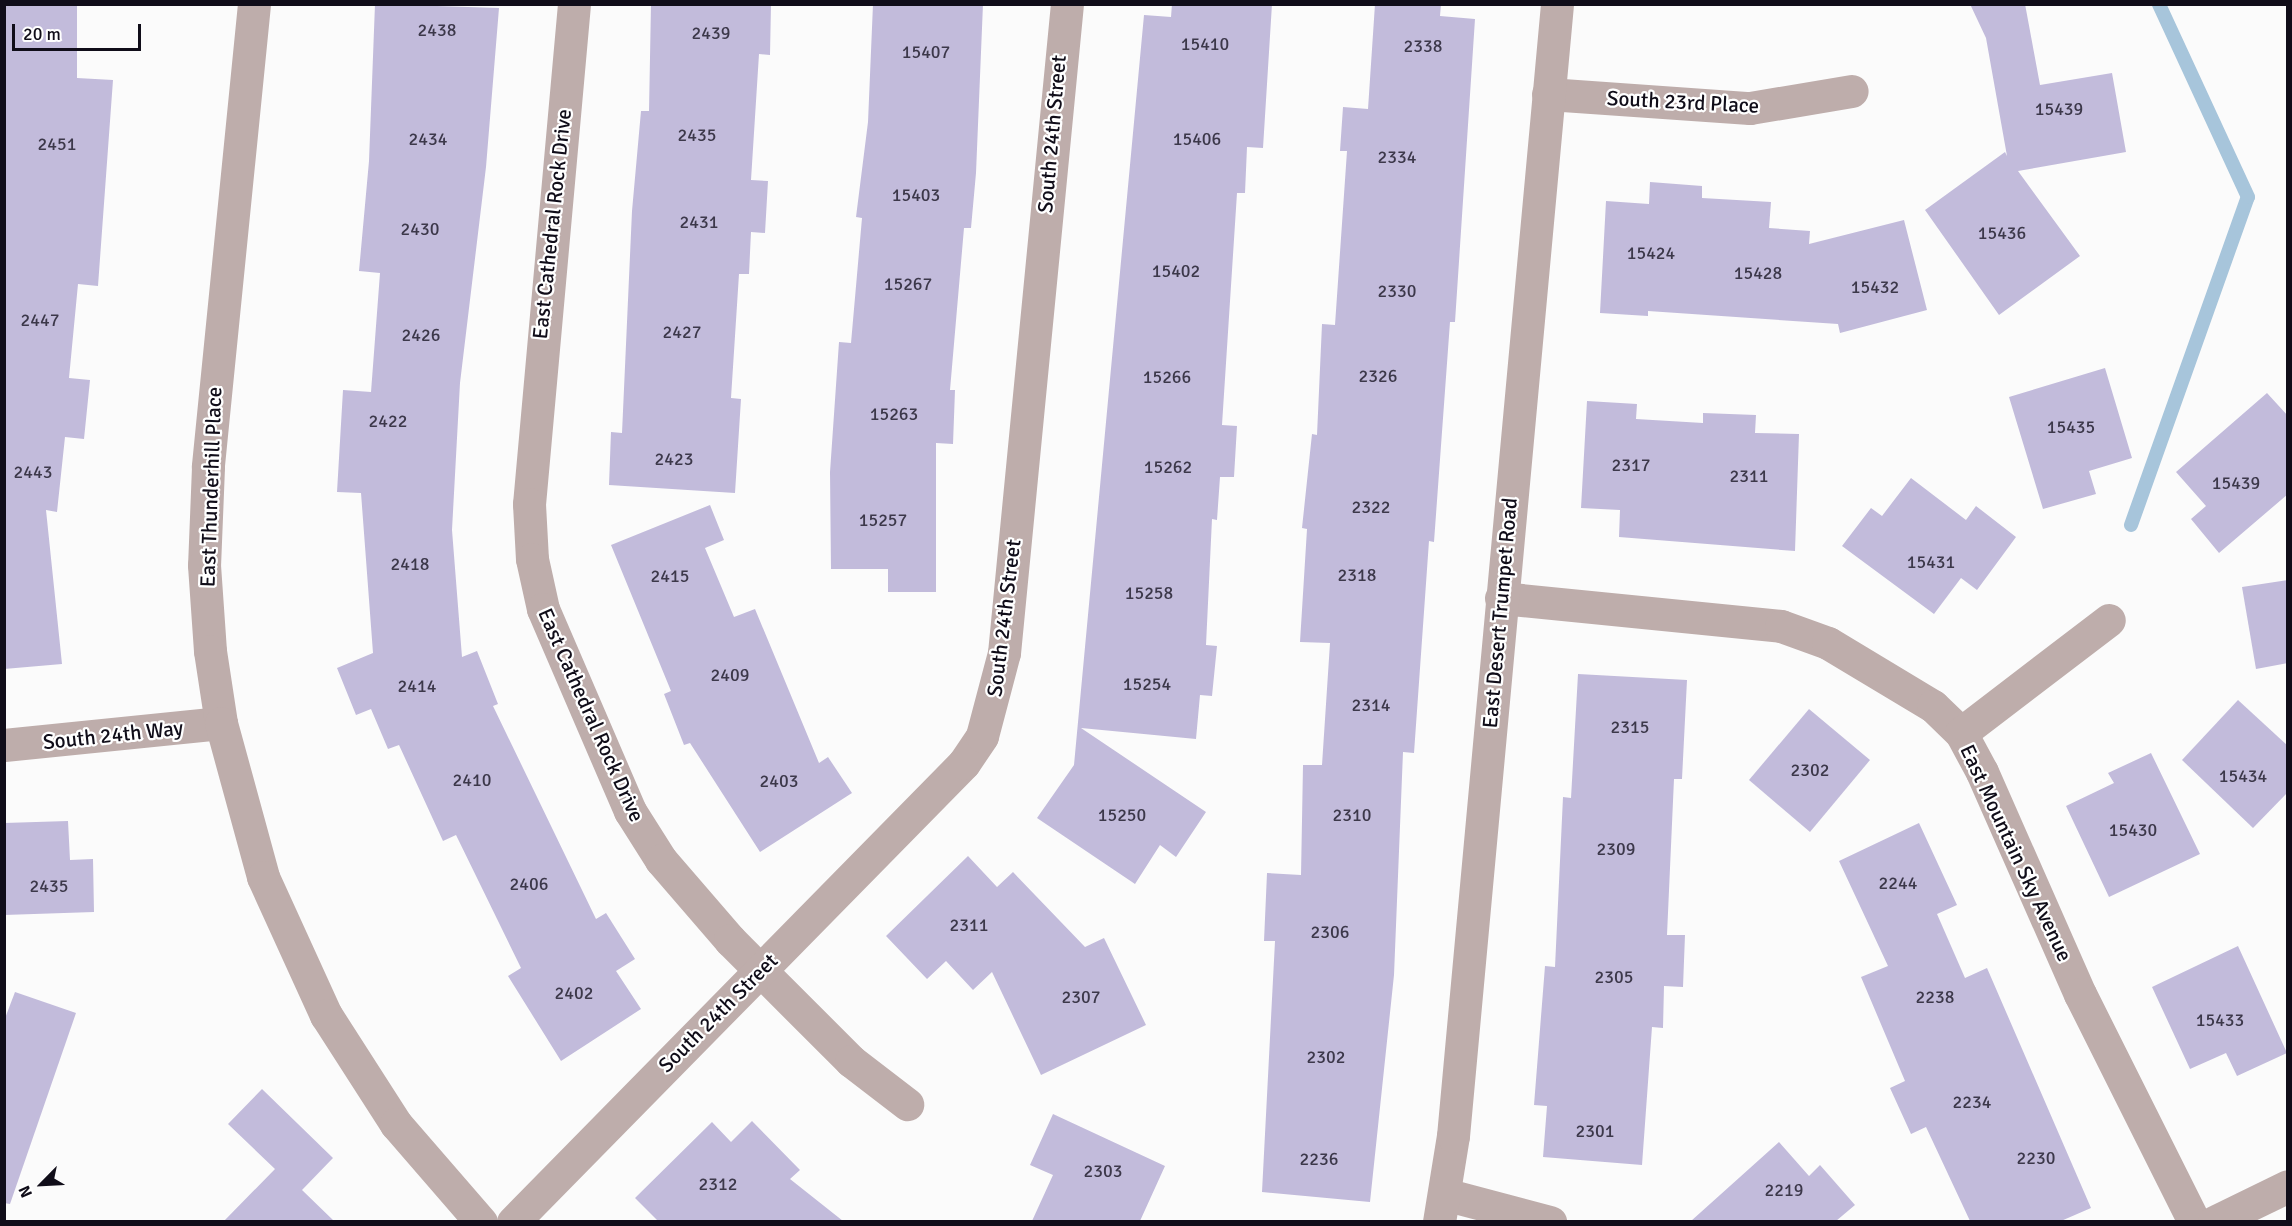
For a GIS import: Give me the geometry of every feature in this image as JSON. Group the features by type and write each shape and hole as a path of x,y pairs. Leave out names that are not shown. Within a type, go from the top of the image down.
{"street":[{"name":"East Thunderhill Place","path":"254,4 208,467 204,565 210,651 221,723 263,877 326,1015 396,1124 481,1221"},
{"name":"East Cathedral Rock Drive","path":"574,4 535,396 529,504 532,559 543,609 630,811 697,904 851,1061 907,1104"},
{"name":"South 24th Street","path":"513,1221 964,763 982,736 995,699 1004,653 1067,4"},
{"name":"East Desert Trumpet Road","path":"1441,1208 1557,4"},
{"name":"South 23rd Place","path":"1548,94 1750,108 1852,91"},
{"name":"East Mountain Sky Avenue","path":"1501,598 1781,626 1828,642 1884,672 1934,706 1961,733 2015,842 2090,1015 2194,1221"},
{"path":"1961,733 2109,620"},
{"name":"South 24th Way","path":"4,745 221,723"},
{"path":"2214,1221 2288,1186"},
{"path":"1441,1208 1550,1221"}],"building":[{"path":"4,4 77,4 77,78 113,80 98,286 78,284 69,378 90,380 84,439 65,437 57,512 46,510 62,664 4,669"},
{"path":"375,4 499,8 486,167 460,383 452,530 462,657 477,651 498,704 493,706 596,919 606,913 635,959 616,971 641,1009 561,1061 508,976 521,968 456,835 443,841 399,745 388,749 371,709 356,715 337,668 373,653 361,493 337,492 343,390 371,392 380,273 359,271 369,161"},
{"path":"651,4 771,4 770,55 759,54 751,180 768,181 765,233 751,232 749,274 739,274 731,398 741,399 735,493 609,485 611,432 622,433 632,211 641,111 649,111"},
{"path":"873,4 983,4 976,173 971,228 964,228 950,390 955,390 953,444 936,443 936,592 888,592 888,569 831,569 830,472 839,342 851,343 862,218 856,217 868,122"},
{"path":"1172,4 1272,4 1263,148 1247,147 1245,193 1237,193 1222,425 1237,426 1234,477 1220,477 1217,520 1212,519 1206,645 1217,646 1212,696 1200,695 1196,739 1081,728 1206,812 1176,857 1160,845 1135,884 1037,818 1074,765 1144,15 1171,17"},
{"path":"1375,4 1441,4 1440,16 1475,19 1455,322 1450,322 1434,542 1429,541 1414,753 1403,752 1394,975 1370,1202 1262,1192 1275,941 1264,941 1267,873 1301,875 1303,765 1322,765 1330,643 1300,642 1307,529 1302,528 1312,434 1317,435 1322,324 1335,325 1347,151 1340,151 1343,107 1368,109"},
{"path":"1970,4 2025,4 2040,85 2112,73 2126,152 2018,171 2080,256 1999,315 1925,210 2005,152 2007,156 1986,38"},
{"path":"1650,182 1702,186 1702,198 1771,202 1769,228 1810,231 1809,244 1904,220 1927,310 1840,333 1838,324 1648,311 1648,316 1600,313 1606,201 1649,204"},
{"path":"2105,368 2132,458 2089,471 2096,494 2043,509 2009,397"},
{"path":"2267,393 2288,416 2288,494 2219,553 2191,519 2206,506 2176,472"},
{"path":"1587,401 1637,404 1636,419 1703,423 1703,413 1756,415 1755,433 1799,434 1795,551 1619,537 1620,510 1581,508"},
{"path":"1911,478 1966,520 1976,506 2016,537 1977,590 1961,578 1934,614 1842,546 1871,508 1882,516"},
{"path":"710,505 724,540 705,548 734,617 755,609 819,763 828,757 852,793 760,852 690,743 684,745 664,694 671,691 611,545"},
{"path":"2288,580 2288,663 2256,669 2242,587"},
{"path":"1578,674 1687,680 1682,779 1674,779 1667,935 1685,935 1683,987 1664,986 1663,1028 1652,1027 1642,1165 1543,1157 1547,1106 1534,1105 1545,966 1555,967 1563,797 1571,798"},
{"path":"2238,700 2288,746 2288,792 2253,828 2182,760"},
{"path":"1809,709 1870,760 1810,832 1749,780"},
{"path":"2151,753 2200,854 2109,897 2066,806 2114,783 2108,773"},
{"path":"68,821 70,860 93,859 94,912 4,915 4,823"},
{"path":"1919,823 1957,905 1937,914 1965,978 1987,968 2091,1208 2061,1221 1970,1221 1926,1127 1911,1134 1890,1088 1905,1081 1861,977 1888,966 1839,861"},
{"path":"968,856 997,887 1013,872 1085,947 1104,938 1146,1025 1041,1075 992,972 973,990 946,961 927,979 886,936"},
{"path":"2238,946 2287,1053 2237,1076 2226,1053 2190,1069 2152,987"},
{"path":"15,992 76,1013 10,1204 4,1203 4,1021"},
{"path":"262,1089 333,1158 302,1190 334,1221 224,1221 275,1169 228,1124"},
{"path":"1053,1114 1165,1166 1140,1221 1032,1221 1053,1175 1030,1165"},
{"path":"752,1121 800,1170 790,1179 843,1221 658,1221 635,1198 712,1122 731,1142"},
{"path":"1779,1142 1809,1176 1820,1165 1855,1205 1836,1221 1691,1221"}],"waterway":[{"path":"2131,525 2248,197 2159,4"}]}
